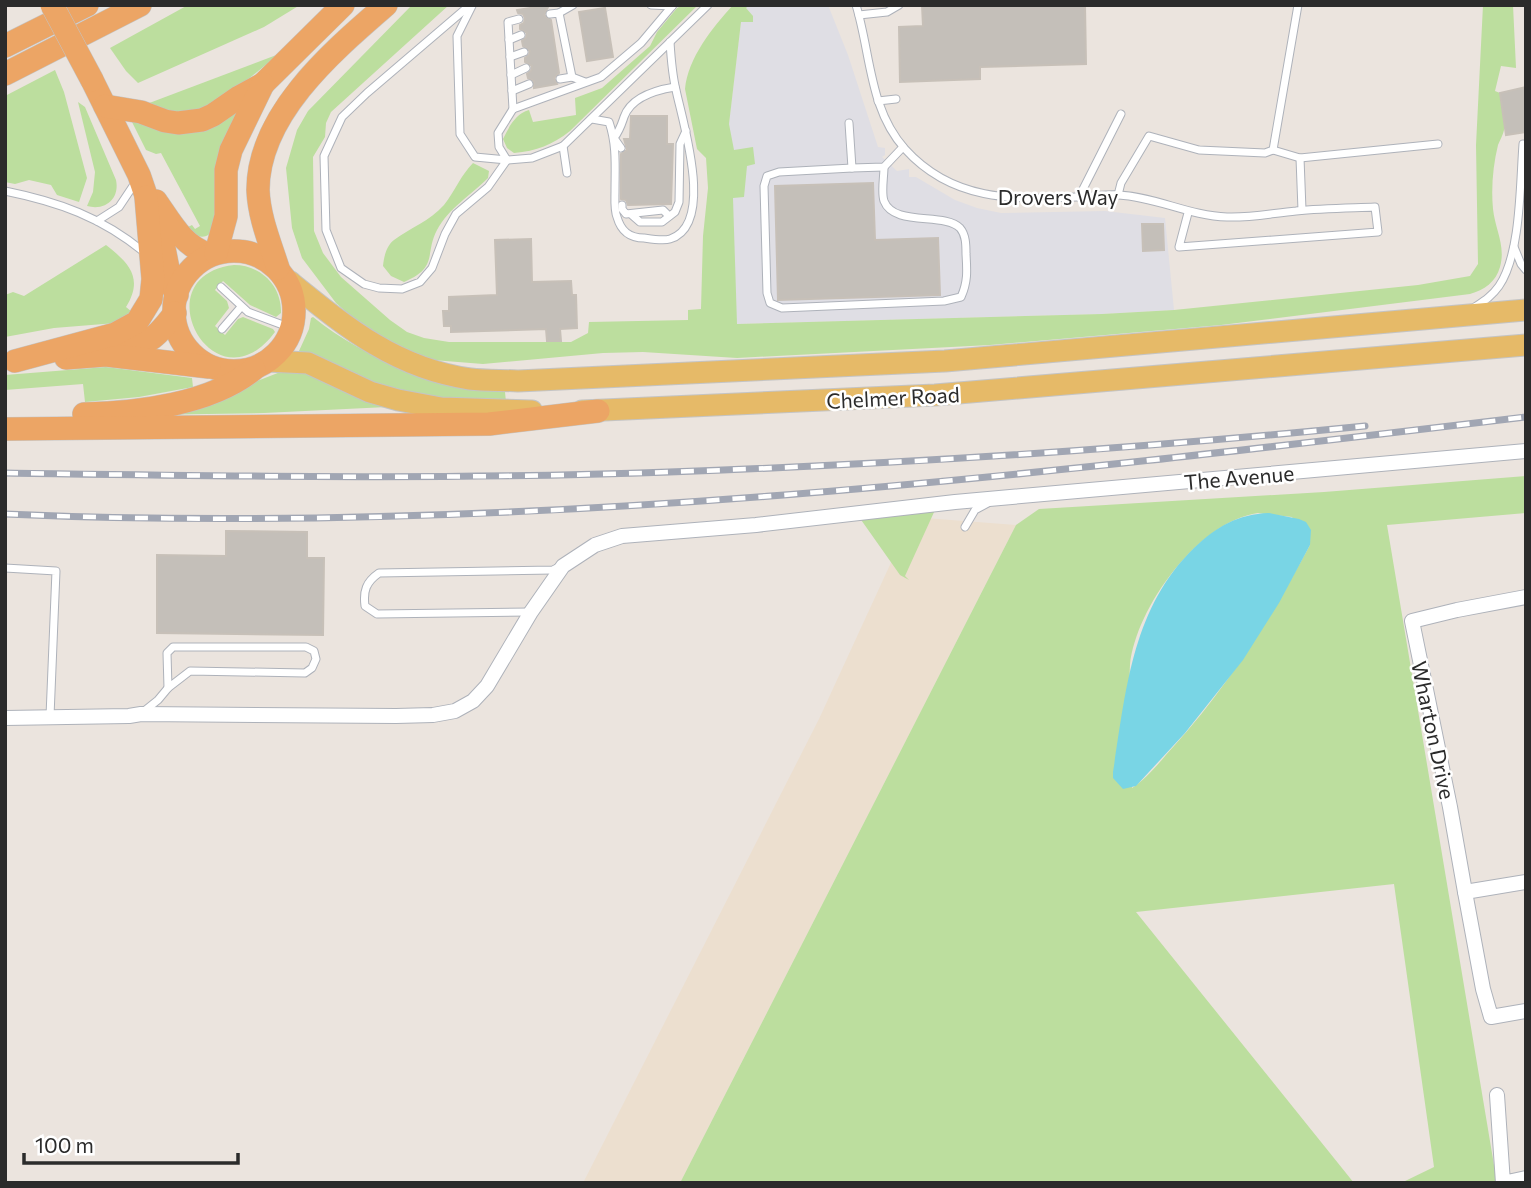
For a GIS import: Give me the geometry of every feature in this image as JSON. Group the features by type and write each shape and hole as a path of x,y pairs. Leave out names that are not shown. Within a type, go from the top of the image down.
{"highway":[{"path":"52,5 105,106 142,186 164,248 176,304 177,327 186,346 213,368"},
{"path":"5,46 87,5"},
{"path":"5,74 140,5"},
{"path":"105,106 141,112 165,121 189,122 213,115 262,84 343,5"},
{"path":"5,417 101,414 154,407 204,396 225,388 260,365 284,344 291,328 294,303 265,227 258,191 259,173 268,138 301,88 386,5"},
{"path":"106,355 151,340 176,304 187,274 213,254 226,216 226,170 231,150 262,84"},
{"path":"142,186 186,243 197,251 213,254 239,251 262,256 283,275"},
{"path":"10,362 115,334 137,322 151,299 153,279 142,186"},
{"path":"10,362 106,355 238,371 260,365"},
{"path":"5,429 489,424 598,411"}],"main road":[{"name":"Chelmer Road","path":"283,275 367,342 420,366 471,380 568,380 945,361 1526,310"},
{"name":"Chelmer Road","path":"260,365 289,360 308,363 370,392 441,408 598,411 935,395 1526,345"}],"street":[{"name":"The Avenue","path":"563,566 595,545 622,536 756,525 955,502 1526,451"},
{"path":"5,718 141,714 358,717 433,715 455,711 472,701 487,686 531,612 563,566"},
{"name":"Wharton Drive","path":"1465,892 1412,621 1526,597"},
{"path":"1526,882 1465,892 1483,989 1491,1017 1526,1011"},
{"path":"1497,1095 1503,1183 1526,1178"}],"lane":[{"path":"471,5 342,117 324,156 326,230 341,268 364,284 379,289 402,289 420,282 432,268 456,214 488,187 508,160"},
{"path":"471,5 457,36 460,134 475,157 508,160 533,158 563,146 708,5"},
{"path":"550,14 559,13 573,5"},
{"path":"651,5 673,6"},
{"name":"Drovers Way","path":"856,5 878,101 892,132 903,147 927,169 967,191 1017,199 1118,195 1144,199 1188,213 1228,217 1376,207 1378,232 1179,247 1188,213"},
{"path":"859,15 887,12 899,5"},
{"path":"1273,150 1298,5"},
{"path":"513,109 601,77 641,43 673,6"},
{"path":"559,13 572,76"},
{"path":"508,160 499,146 498,133 513,109 508,22 519,19"},
{"path":"552,29 562,27"},
{"path":"509,40 521,35"},
{"path":"592,119 609,122 614,138 615,215 622,229 630,236 670,239 682,231 692,209 694,177 687,130 675,87 670,42"},
{"path":"555,46 565,45"},
{"path":"510,57 524,52"},
{"path":"557,63 569,61"},
{"path":"511,75 526,68"},
{"path":"560,79 572,76 585,82"},
{"path":"512,91 529,84"},
{"path":"614,138 631,107 654,90 675,87"},
{"path":"878,101 896,99"},
{"path":"1079,197 1121,114"},
{"path":"849,123 852,168"},
{"path":"622,205 626,214 632,215 640,222 662,222 675,212 679,202 680,144 687,130"},
{"path":"1118,195 1121,183 1149,136 1199,150 1265,153 1273,150 1300,158 1438,144"},
{"path":"614,138 621,148"},
{"path":"1445,319 1474,308 1489,298 1500,285 1514,246 1523,144"},
{"path":"563,146 567,173"},
{"path":"884,167 779,172 767,176 764,186 767,293 770,303 782,308 944,301 961,297 967,283 962,229 953,223 908,216 892,210 884,201 884,167 903,147"},
{"path":"1300,158 1302,210"},
{"path":"97,221 119,207 142,186"},
{"path":"5,191 51,202 97,221 119,232 151,258"},
{"path":"1514,246 1526,270"},
{"path":"221,288 248,312 291,328"},
{"path":"222,329 241,307"},
{"path":"965,527 975,510 995,500"},
{"path":"531,612 377,614 365,606 363,593 369,580 379,573 553,570 563,566"},
{"path":"5,568 55,571 50,716"},
{"path":"141,714 190,671 305,673 312,668 316,659 314,651 306,647 173,647 167,653 168,688"}],"shaded area":[{"path":"749,5 828,5 848,55 878,147 885,148 885,155 882,157 897,171 909,169 909,177 916,177 955,200 1001,213 1105,211 1165,218 1174,310 736,324 729,124 741,21"},
{"path":"912,517 1016,525 680,1183 583,1183 819,719"}],"green space":[{"path":"188,5 300,5 264,27 138,83 110,48"},
{"path":"412,5 449,5 331,112 326,123 325,137 313,157 314,231 323,253 341,277 390,320 407,332 424,338 449,342 571,342 588,333 589,322 688,320 688,310 701,309 703,236 708,188 706,158 697,149 685,89 696,55 733,5 749,5 746,8 753,16 753,22 741,22 729,124 734,150 753,147 755,164 747,166 744,197 733,198 737,324 1174,310 1418,285 1470,276 1478,264 1476,145 1483,5 1513,5 1516,68 1501,66 1495,91 1500,93 1504,121 1492,185 1493,209 1502,259 1496,277 1489,285 1470,294 1221,325 990,345 737,358 643,352 483,364 433,360 395,347 360,324 336,303 302,258 292,228 286,168 297,130 308,111"},
{"path":"683,5 698,5 570,131 550,144 530,151 514,153 507,148 503,139 513,122 524,112 529,110 533,122 576,115 575,98 602,88 650,46 657,32 677,8"},
{"path":"279,54 218,104 180,116 144,105"},
{"path":"55,70 64,92 87,178 79,202 57,195 51,185 29,180 15,184 5,182 5,96"},
{"path":"241,101 220,203 211,233 204,237 198,236 188,227 192,225 195,229 200,226 161,153 146,150 132,122 156,123"},
{"path":"78,102 85,107 116,180 116,193 110,202 100,207 87,206 93,192 95,172"},
{"path":"473,163 489,171 488,178 442,222 433,239 426,266 404,282 391,276 383,266 389,245 438,211"},
{"path":"106,245 127,265 134,279 134,288 126,307 132,312 116,323 54,328 5,337 5,295 13,292 24,296"},
{"path":"234,265 253,269 268,279 278,294 281,313 276,317 250,305 223,281 215,290 227,301 229,308 215,326 225,335 238,319 243,317 275,332 252,353 230,357 211,349 197,333 190,312 192,292 206,274"},
{"path":"313,317 334,333 380,358 454,383 505,392 506,402 464,401 392,390 302,353 299,351"},
{"path":"106,367 192,378 193,387 139,397 85,402 83,384 5,390 5,375"},
{"path":"288,369 297,369 387,407 143,415 208,400"},
{"path":"1526,476 1526,513 1387,525 1497,1183 1401,1183 1434,1167 1394,884 1136,912 1354,1183 680,1183 1016,525 1039,509 1324,492","holes":["1258,513 1292,517 1310,545 1280,598 1213,699 1154,768 1132,788 1130,665 1144,618 1158,594 1174,570 1193,549 1236,519"]},
{"path":"940,499 905,576 909,580 900,575 852,507"}],"water":[{"path":"1269,513 1306,522 1311,530 1310,545 1279,603 1243,660 1185,733 1136,786 1123,789 1113,778 1122,711 1135,652 1157,597 1173,572 1194,548 1211,534 1237,519"}],"building":[{"path":"549,5 544,15 551,20 559,73 554,78 557,84 534,88 534,81 528,78 527,74 532,66 525,62 530,51 523,46 522,41 527,33 520,29 525,18 517,10"},
{"path":"922,5 1085,5 1086,64 980,67 980,79 900,82 899,27 923,26"},
{"path":"605,8 613,57 587,61 579,12"},
{"path":"1526,87 1526,132 1506,135 1500,93"},
{"path":"631,116 667,116 667,144 673,144 671,204 628,205 626,200 621,199 621,154 627,150 624,139 630,139"},
{"path":"873,183 875,240 938,238 940,295 778,300 775,186"},
{"path":"1142,224 1163,224 1164,250 1143,251"},
{"path":"531,239 532,282 571,281 572,295 576,295 577,328 560,329 561,341 547,341 546,329 451,332 451,326 444,326 443,311 449,311 449,297 497,295 495,240"},
{"path":"226,531 307,532 307,558 324,558 323,635 157,633 157,555 226,556"}],"railway":[{"path":"5,514 196,519 386,517 577,509 957,480 1526,417"},
{"path":"5,473 420,477 669,472 1017,455 1365,426"}]}
